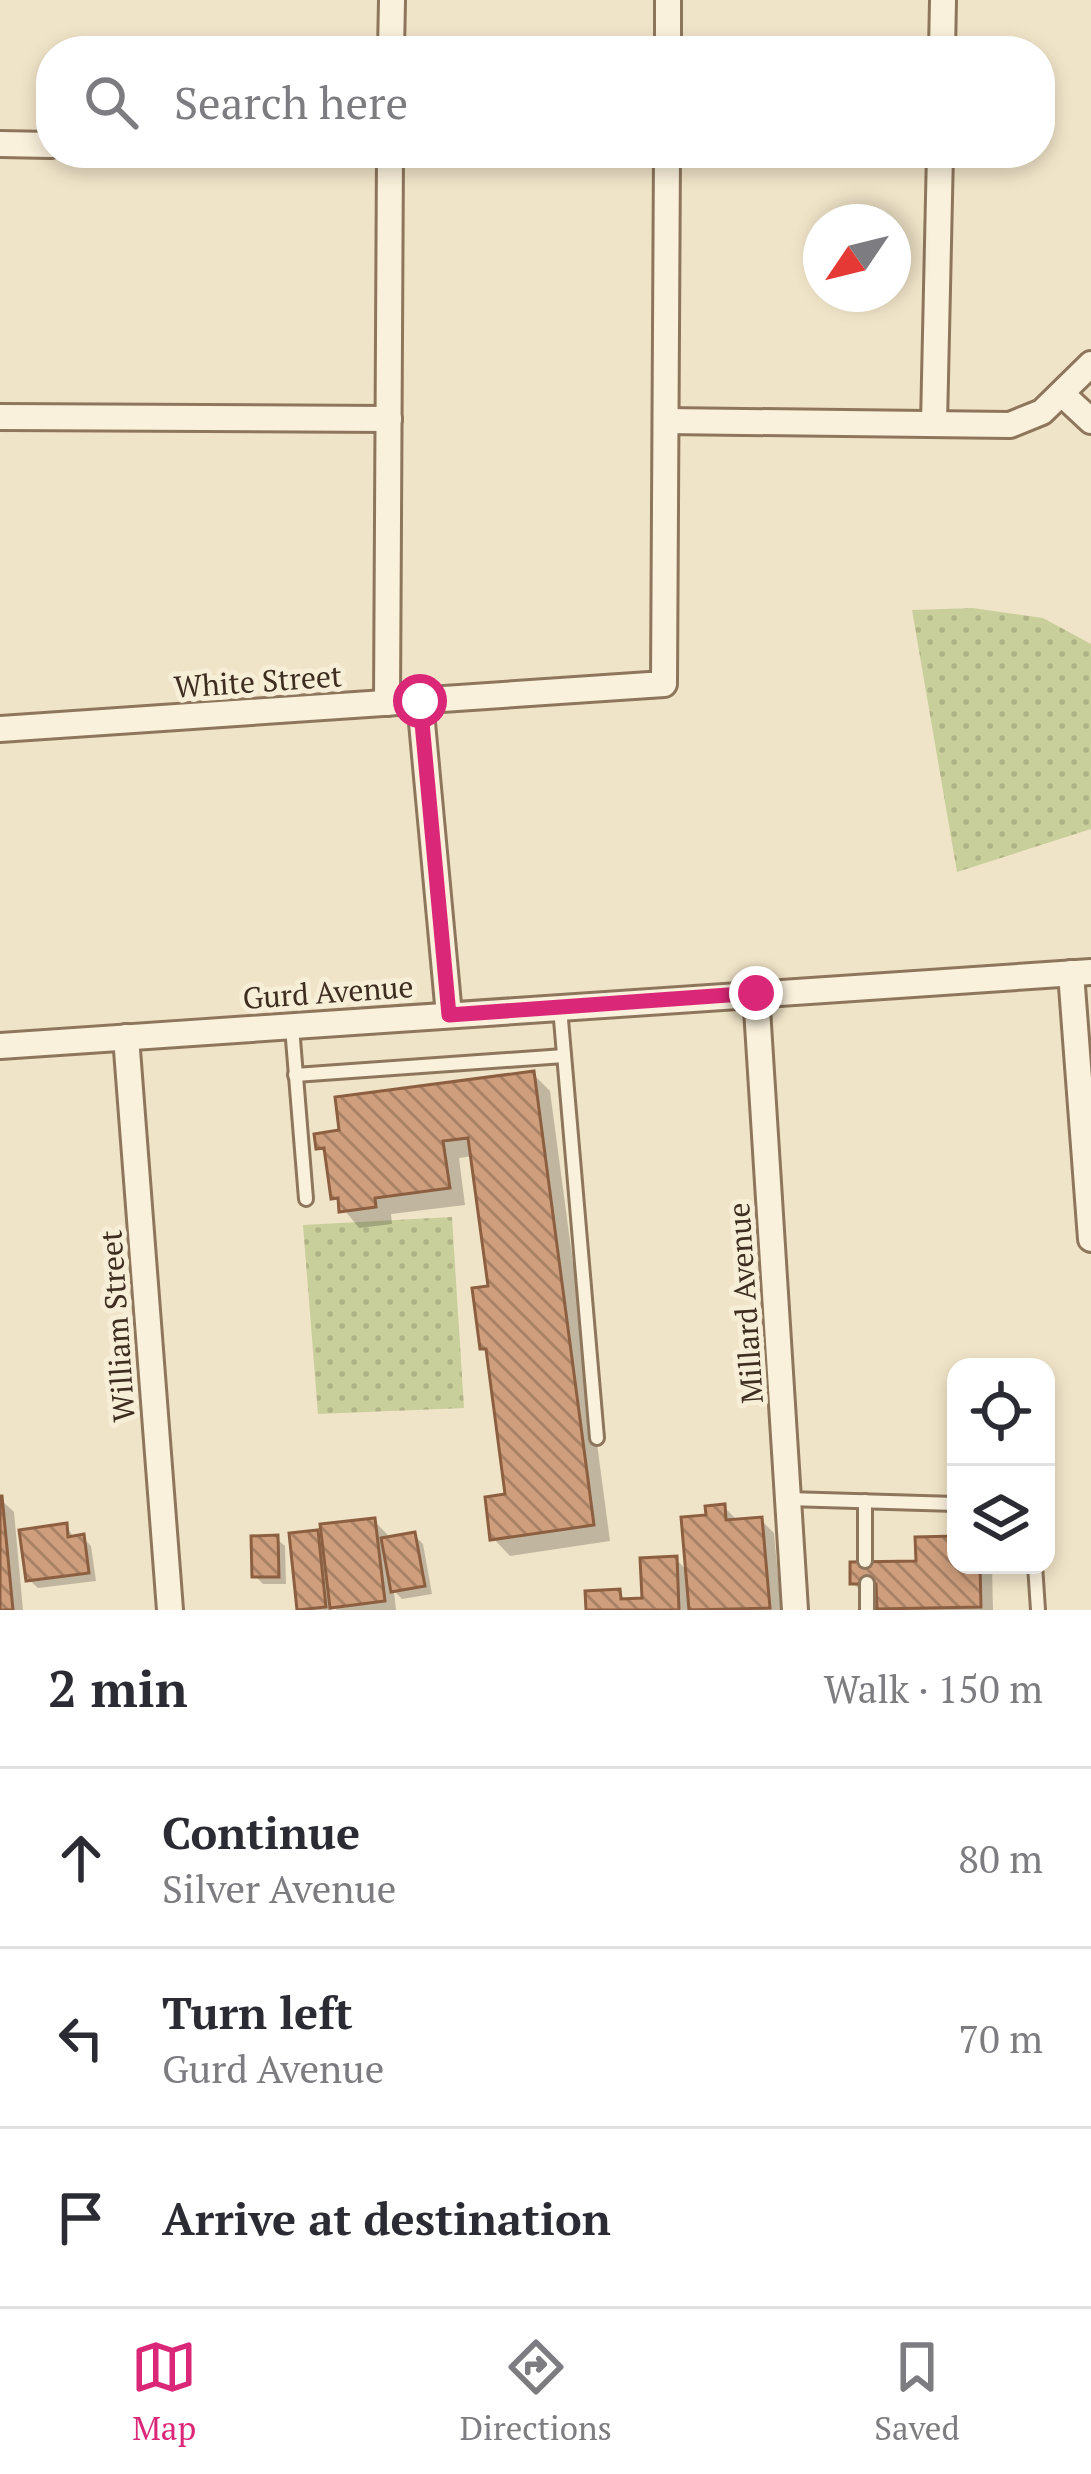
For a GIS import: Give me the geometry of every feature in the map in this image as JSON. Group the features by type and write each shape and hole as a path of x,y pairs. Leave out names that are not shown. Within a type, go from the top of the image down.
{"street":[{"path":"391,36 392,0"},
{"path":"668,0 668,36"},
{"path":"942,36 943,0"},
{"path":"0,144 36,145"},
{"path":"387,703 390,168"},
{"path":"667,168 666,421 1010,425 1042,412 1091,364"},
{"path":"934,424 940,168"},
{"path":"1062,394 1091,421"},
{"path":"0,417 388,419"},
{"name":"White Street","path":"0,729 664,684 666,421"},
{"path":"420,701 449,1015"},
{"path":"1081,973 1091,1239"},
{"name":"Gurd Avenue","path":"0,1046 1081,973"},
{"name":"Millard Avenue","path":"756,993 795,1610"},
{"name":"William Street","path":"125,1037 170,1610"}],"lane":[{"path":"560,1007 597,1438"},
{"path":"292,1026 307,1199"},
{"path":"295,1075 564,1056"},
{"path":"788,1499 947,1504"},
{"path":"865,1502 866,1561"},
{"path":"1036,1574 1038,1610"},
{"path":"867,1582 868,1610"}],"green space":[{"path":"973,608 1043,618 1091,644 1091,829 957,872 912,610"},
{"path":"452,1217 464,1408 318,1414 303,1225"}],"building":[{"path":"534,1071 594,1525 490,1540 485,1497 505,1494 486,1349 480,1349 472,1288 488,1286 468,1138 443,1141 450,1188 375,1198 376,1207 339,1212 338,1198 331,1199 324,1148 316,1149 314,1134 339,1130 335,1097"},
{"path":"2,1496 13,1610 0,1610"},
{"path":"725,1504 726,1520 762,1517 770,1608 689,1610 681,1517 706,1515 705,1506"},
{"path":"375,1518 385,1601 330,1608 320,1524"},
{"path":"67,1523 68,1537 84,1534 89,1573 26,1581 19,1530"},
{"path":"318,1530 326,1607 297,1610 289,1533"},
{"path":"415,1532 425,1586 391,1592 381,1538"},
{"path":"278,1535 279,1577 252,1577 251,1536"},
{"path":"947,1536 947,1574 980,1574 981,1607 877,1609 876,1584 850,1584 850,1562 916,1561 915,1537"},
{"path":"677,1556 679,1610 586,1610 585,1591 620,1589 621,1599 642,1598 640,1558"}],"route":[{"path":"420,701 449,1015 756,993"}]}
